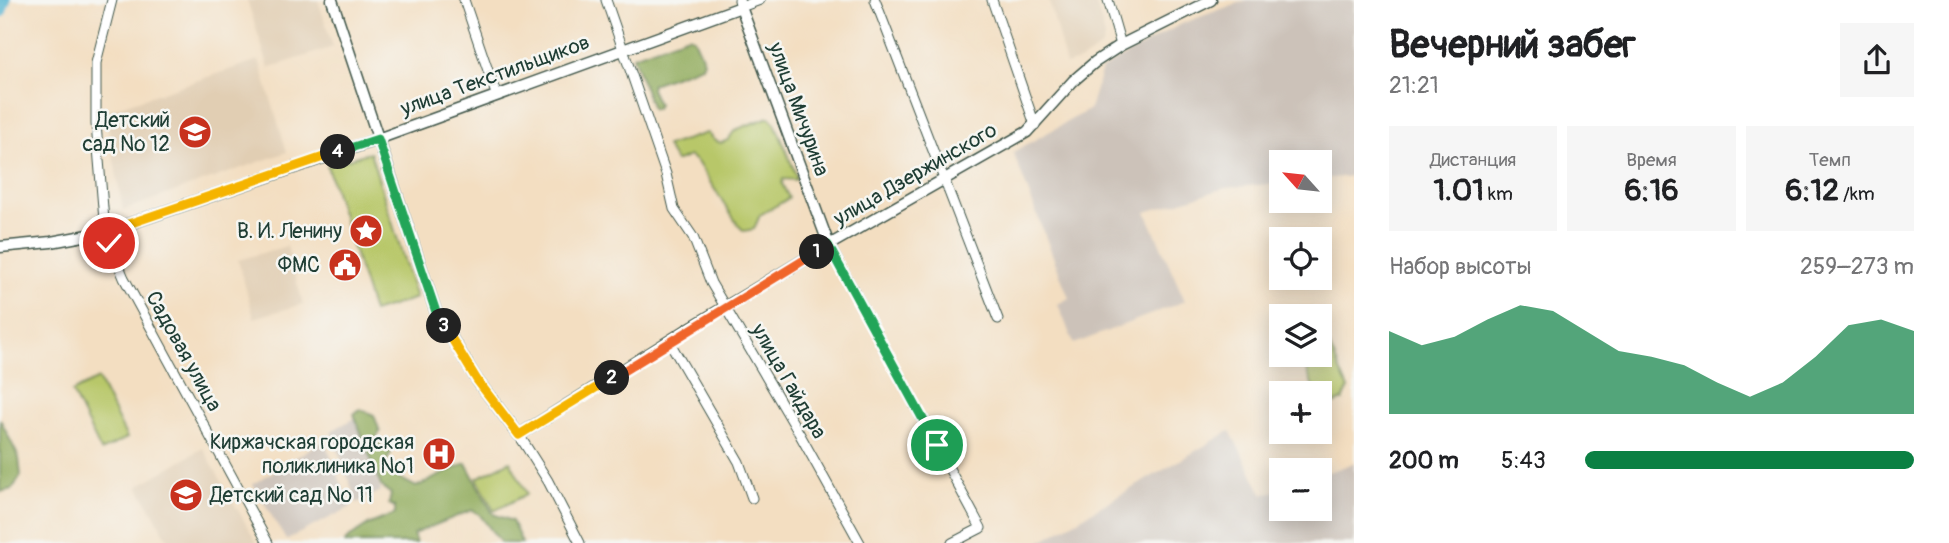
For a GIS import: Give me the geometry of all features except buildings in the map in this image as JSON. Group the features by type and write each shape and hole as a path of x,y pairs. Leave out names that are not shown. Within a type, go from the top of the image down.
{"street":[{"name":"Садовая улица","path":"112,0 96,63 96,124 105,232 124,278 268,543"},
{"path":"332,0 436,312 477,380 519,435 548,481 580,543"},
{"path":"464,0 496,94"},
{"name":"улица Гайдара","path":"606,0 666,174 674,209 693,237 711,283 860,543"},
{"name":"улица Текстильщиков","path":"0,247 51,242 105,232 378,139 740,3 760,0"},
{"path":"875,0 998,319"},
{"path":"992,0 1035,125"},
{"path":"1108,0 1121,46"},
{"name":"улица Дзержинского","path":"519,435 828,245 1019,137 1035,125 1081,73 1121,46 1211,0"},
{"name":"улица Мичурина","path":"740,3 828,245 981,528 952,543"},
{"path":"669,341 738,462 752,498"}],"shaded area":[{"path":"247,0 318,0 333,47 269,68"},
{"path":"1049,0 1095,0 1105,36 1102,46 1082,60 1066,65"},
{"path":"1246,0 1354,0 1354,176 1332,178 1332,150 1269,150 1269,184 1225,188 1146,212 1185,301 1074,344 1058,304 1069,298 1013,152 1090,109 1102,69 1181,24"},
{"name":"Детский сад № 12","path":"259,60 287,152 123,210 105,111"},
{"path":"287,246 303,304 254,318 238,260"},
{"path":"355,418 381,491 357,503 331,431"},
{"path":"1230,431 1263,495 1269,493 1269,521 1332,521 1332,471 1354,463 1354,543 1038,543"},
{"path":"324,440 351,507 286,540 253,484"},
{"name":"Детский сад № 11","path":"203,448 257,543 170,543 138,486"}],"green space":[{"path":"688,36 694,38 704,61 702,66 652,84 651,89 658,104 652,109 633,56"},
{"path":"769,117 775,123 796,180 783,179 782,184 789,198 760,215 754,229 744,231 697,162 689,156 675,161 666,146 707,133 721,143 728,140 735,130"},
{"path":"370,152 416,298 373,312 327,166"},
{"path":"1332,352 1348,389 1343,400 1332,404 1332,381 1311,381 1305,367 1332,367"},
{"path":"98,379 127,438 101,451 72,392"},
{"path":"360,409 374,415 380,432 376,438 377,444 388,447 391,453 385,464 390,473 416,487 466,463 493,514 512,521 522,543 501,543 479,514 472,510 413,534 416,543 345,543 370,524 395,514 395,507 389,504 391,494 381,486 354,414"},
{"path":"0,419 19,458 21,476 12,489 0,492"},
{"path":"510,461 527,494 494,511 477,478"}],"waterway":[{"path":"0,11 4,0"}],"place":[{"name":"Детский сад № 12","path":"195,132"},
{"name":"В. И. Ленину","path":"366,231"},
{"name":"ФМС","path":"345,265"},
{"name":"Киржачская городская поликлиника №1","path":"439,454"},
{"name":"Детский сад № 11","path":"186,495"}],"route":[{"path":"109,243 105,232 378,139 436,312 477,380 519,435 828,245 937,445"}]}
